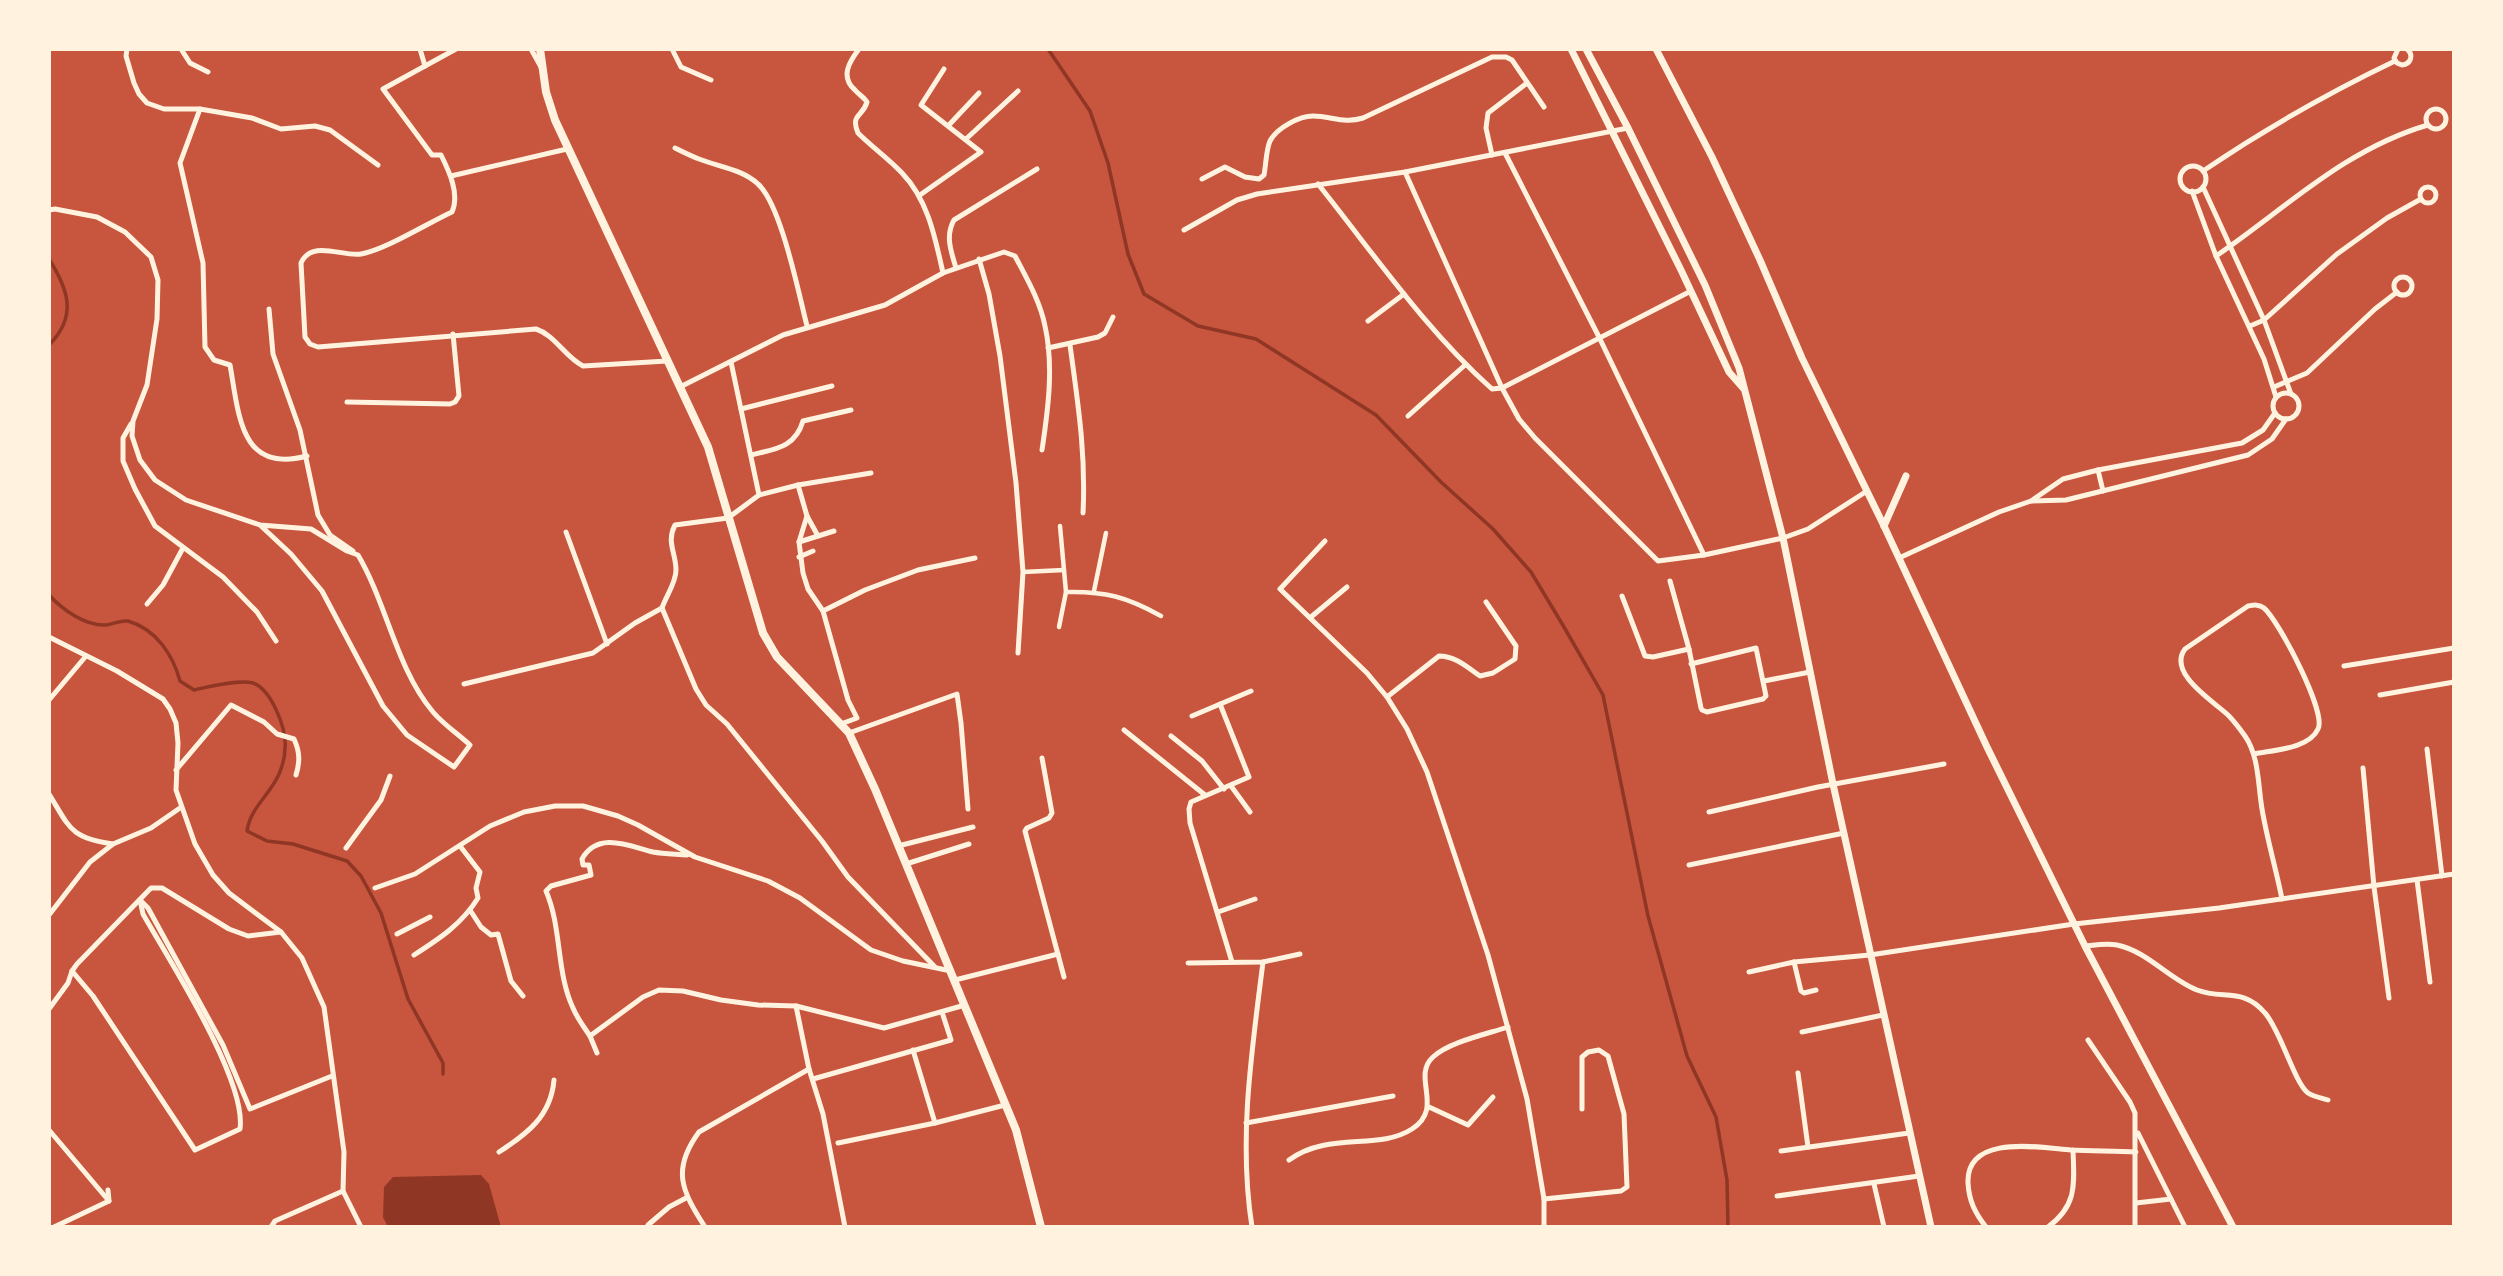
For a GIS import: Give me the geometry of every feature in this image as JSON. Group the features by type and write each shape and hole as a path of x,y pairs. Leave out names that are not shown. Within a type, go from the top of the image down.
{"main road":[{"path":"540,49 546,92 567,149 708,447 763,633 777,657 809,694 849,733 876,789 1016,1130 1041,1227"}],"street":[{"path":"127,49 126,56 134,83 147,103 164,109 200,109 251,118 281,129 315,126 330,130 378,165"},
{"path":"181,49 190,63 208,72"},
{"path":"420,49 425,66"},
{"path":"456,49 383,89 432,155 441,155 451,176 455,201 452,212 374,250 347,255 325,250 311,251 301,263 305,337 310,344 318,347 536,329 546,333 574,362 591,367 667,361"},
{"path":"531,49 541,68"},
{"path":"673,49 681,67 711,80"},
{"path":"859,49 850,61 847,76 852,88 867,102 867,106 856,117 854,125 858,133 902,173 920,195 943,273"},
{"path":"1572,49 1729,372 1743,389"},
{"path":"1586,49 1705,285 1740,368 1743,389 1783,538 1843,833 1931,1227"},
{"path":"1656,49 1712,157 1802,358 1884,526 1950,671 2085,946 2233,1227"},
{"path":"2395,61 2394,55 2398,49"},
{"path":"2395,61 2402,65 2408,64 2411,56 2407,49"},
{"path":"1202,179 1225,167 1245,177 1259,179 1264,174 1270,141 1293,121 1312,116 1351,122 1492,57 1512,60 1544,107"},
{"path":"2203,171 2262,131 2395,61"},
{"path":"920,195 981,153 981,150 920,104 944,69"},
{"path":"1492,155 1486,128 1488,113 1527,83"},
{"path":"966,139 1018,91"},
{"path":"948,126 979,93"},
{"path":"200,109 180,163 203,263 205,346 214,360 230,365 238,409 247,438 259,453 281,461 307,456"},
{"path":"2216,256 2308,186 2351,158 2382,142 2428,125"},
{"path":"1184,230 1237,200 1280,189 1405,172 1628,128"},
{"path":"675,148 737,171 760,185 785,242 807,326"},
{"path":"451,176 567,149"},
{"path":"1504,153 1599,337 1704,555"},
{"path":"2031,501 2067,500 2248,455 2272,439 2286,419 2294,416 2298,408 2297,400 2291,394 2264,320 2203,187 2206,177 2203,171 2192,166 2183,172 2181,183 2186,189 2192,191 2203,187"},
{"path":"956,268 949,239 949,229 954,220 1037,169"},
{"path":"1405,172 1502,388 1519,419 1653,558 1663,561 1704,555 1783,538 1808,529 1867,491"},
{"path":"1318,184 1465,365 1492,389 1502,388 1691,291"},
{"path":"1899,558 1999,512 2031,501 2063,479 2242,443 2263,430 2275,413 2274,387 2250,327 2216,256 2192,191"},
{"path":"2250,327 2264,320 2337,254 2387,218 2421,199"},
{"path":"52,210 97,217 125,232 151,257 158,280 158,319 147,385 123,438 123,461 155,526 223,577 257,612 276,641"},
{"path":"680,387 783,335 885,305 943,273 1004,252 1015,256 1035,293 1045,326 1048,348 1048,412 1042,450"},
{"path":"979,260 989,294 1002,369 1016,483 1023,572 1018,653"},
{"path":"2274,387 2307,373 2397,292"},
{"path":"1368,321 1404,293"},
{"path":"260,526 323,591 383,706 407,735 454,767 470,745 433,712 396,644 362,561 358,555 330,535 318,515 307,456 273,354 269,309"},
{"path":"1048,348 1069,345 1105,333 1113,317"},
{"path":"347,402 455,402 458,396 453,334"},
{"path":"1069,345 1083,435 1083,513"},
{"path":"731,362 759,495"},
{"path":"1408,416 1465,365"},
{"path":"741,410 832,386"},
{"path":"2276,397 2285,393 2291,394"},
{"path":"751,455 786,446 803,421 851,410"},
{"path":"2275,413 2286,419"},
{"path":"132,421 132,436 140,460 155,480 186,500 260,526 311,529 358,555"},
{"path":"2098,470 2103,491"},
{"path":"464,684 593,653 635,623 662,608 676,570 670,541 675,525 728,518 759,495 798,485 871,473"},
{"path":"1884,526 1906,476"},
{"path":"798,485 807,516 818,536"},
{"path":"807,516 799,542 799,557 808,589 824,611 840,675 857,718 841,724"},
{"path":"1059,627 1066,592 1060,526"},
{"path":"799,542 834,531"},
{"path":"566,532 607,644"},
{"path":"1094,592 1106,533"},
{"path":"1325,541 1280,589 1367,673 1387,697 1407,729 1427,772 1488,955 1527,1099 1545,1199 1544,1227"},
{"path":"147,604 163,585 183,548"},
{"path":"799,557 813,551"},
{"path":"824,611 865,590 918,570 975,558"},
{"path":"1023,572 1064,570"},
{"path":"1670,581 1689,649 1691,664 1701,708 1707,712 1763,699 1766,696 1756,648 1691,664"},
{"path":"1311,617 1347,587"},
{"path":"1066,592 1120,596 1161,617"},
{"path":"1622,596 1645,656 1653,657 1689,649"},
{"path":"1387,697 1439,656 1457,660 1480,676 1493,673 1516,659 1516,646 1486,602"},
{"path":"2254,754 2307,741 2318,730 2321,721 2317,705 2284,637 2264,608 2258,605 2248,607 2185,649 2181,657 2185,676 2228,716 2246,737 2254,754 2282,899"},
{"path":"662,608 696,689 706,705 727,724 848,877 936,968"},
{"path":"49,637 117,671 163,699 176,723 176,790 180,808 195,844 213,876 229,893 281,932 302,958 324,1007 344,1152 343,1191 360,1227"},
{"path":"2344,666 2454,648"},
{"path":"49,700 86,656"},
{"path":"1763,681 1810,672"},
{"path":"2380,695 2454,682"},
{"path":"1192,716 1251,691"},
{"path":"849,733 957,694 968,809"},
{"path":"1220,704 1249,775 1228,788 1191,802 1189,809 1190,823 1232,962"},
{"path":"176,770 231,705 264,722 277,734 291,739 299,749 296,775"},
{"path":"1124,730 1205,795"},
{"path":"1171,736 1202,761 1250,812"},
{"path":"2427,749 2442,876"},
{"path":"1042,758 1052,814 1026,831 1064,977"},
{"path":"1709,812 1833,784 1944,764"},
{"path":"2363,768 2374,887 2389,998"},
{"path":"346,848 381,800 390,776"},
{"path":"49,794 79,836 95,842 113,844"},
{"path":"375,888 415,874 490,825 524,812 555,806 583,806 638,825 690,855 768,881 789,892 871,950 903,961 951,971"},
{"path":"49,915 90,862 113,844 151,828 180,808"},
{"path":"898,846 973,827"},
{"path":"1689,865 1843,833"},
{"path":"597,1053 590,1036 572,1008 552,905 546,891 551,886 591,875 589,865 583,864 582,859 584,854 603,843 624,842 654,852 690,855"},
{"path":"906,864 969,844"},
{"path":"414,955 446,934 478,898 476,888 480,872 460,846"},
{"path":"1749,972 1794,962 1870,955 2074,924 2374,887 2454,874"},
{"path":"2417,880 2430,982"},
{"path":"49,1009 68,983 72,971 151,888 162,888 229,929 248,936 281,932"},
{"path":"1218,912 1255,899"},
{"path":"139,900 148,908 223,1045 250,1109 332,1076"},
{"path":"72,971 100,1006 195,1150 240,1129 241,1109 222,1056 143,914 139,900"},
{"path":"470,910 481,928 491,935 498,934 511,981 523,996"},
{"path":"397,934 430,917"},
{"path":"2085,946 2117,945 2137,953 2197,990 2237,994 2252,1001 2266,1014 2279,1035 2302,1086 2309,1094 2328,1100"},
{"path":"955,980 1058,954"},
{"path":"1188,963 1263,962 1300,954"},
{"path":"1252,1227 1248,1204 1246,1123 1263,962"},
{"path":"1794,962 1802,992 1816,990"},
{"path":"590,1036 643,997 659,990 683,991 758,1005 796,1006 884,1028 965,1005"},
{"path":"796,1006 809,1069 823,1114 845,1227"},
{"path":"813,1079 951,1040 942,1012"},
{"path":"1802,1032 1883,1015"},
{"path":"1289,1160 1302,1151 1323,1144 1389,1137 1410,1131 1421,1122 1429,1107 1425,1079 1427,1064 1434,1056 1445,1049 1508,1027"},
{"path":"2088,1040 2135,1113 2135,1227"},
{"path":"913,1050 935,1123"},
{"path":"1545,1199 1621,1191 1627,1187 1624,1114 1608,1056 1600,1050 1588,1052 1582,1057 1582,1109"},
{"path":"705,1227 686,1198 680,1174 691,1143 699,1132 809,1069"},
{"path":"1798,1073 1808,1147"},
{"path":"499,1152 526,1134 543,1116 553,1093 554,1080"},
{"path":"1246,1123 1393,1096"},
{"path":"1429,1107 1468,1125 1493,1097"},
{"path":"838,1143 1005,1105"},
{"path":"49,1130 109,1200"},
{"path":"2137,1130 2186,1227"},
{"path":"1780,1151 1909,1133"},
{"path":"1986,1227 1975,1213 1969,1196 1968,1178 1973,1164 1993,1149 2016,1145 2136,1152"},
{"path":"2048,1227 2059,1219 2070,1202 2074,1184 2073,1150"},
{"path":"1777,1196 1919,1176"},
{"path":"1874,1184 1884,1227"},
{"path":"108,1190 109,1200"},
{"path":"273,1224 343,1191"},
{"path":"648,1225 669,1207 686,1198"},
{"path":"2136,1203 2171,1199"},
{"path":"54,1227 109,1200"}],"shaded area":[{"path":"481,1175 489,1184 501,1227 388,1227 383,1217 384,1187 393,1177"}],"waterway":[{"path":"1048,49 1090,111 1108,163 1128,254 1144,294 1198,326 1256,339 1376,415 1441,482 1493,529 1531,572 1564,627 1603,695 1648,916 1687,1056 1716,1117 1727,1180 1728,1227"},
{"path":"49,259 61,281 67,302 64,324 49,345"},
{"path":"49,595 68,611 90,623 106,625 128,621 147,630 168,653 180,681 194,690 247,682 260,687 266,693 272,701 283,731 284,754 279,774 252,815 247,831 267,841 293,844 347,861 361,876 381,913 408,999 443,1063 443,1074"}]}
